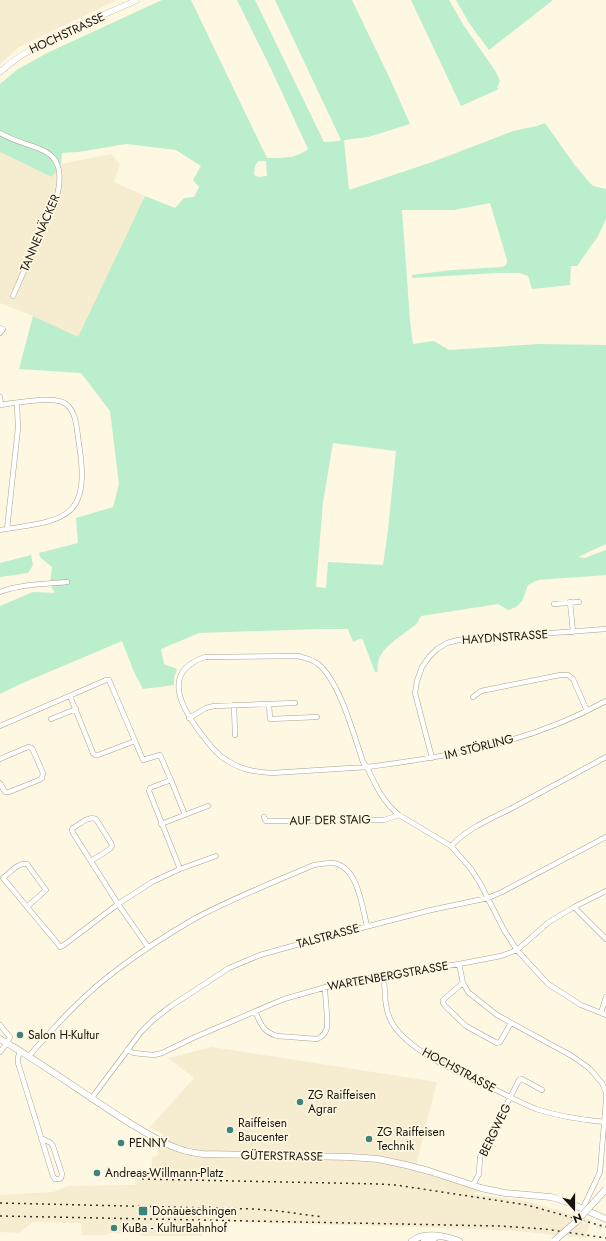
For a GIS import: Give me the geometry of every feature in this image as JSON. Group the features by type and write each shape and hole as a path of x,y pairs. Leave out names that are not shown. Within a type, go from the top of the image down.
{"main road":[{"name":"GÜTERSTRASSE","path":"0,1039 28,1056 91,1099 154,1137 182,1151 194,1154 372,1158 412,1166 492,1191 551,1197 566,1201 606,1219"},
{"path":"554,1241 577,1221 606,1189"},
{"path":"412,1241 425,1235 434,1235 459,1241"},
{"path":"424,1241 434,1238 445,1238"}],"street":[{"name":"HOCHSTRASSE","path":"0,72 19,56 39,44 137,0"},
{"name":"TANNENÄCKER","path":"0,133 11,140 48,152 56,162 59,173 57,196 13,296"},
{"path":"0,328 3,329 0,333"},
{"path":"0,397 1,405 40,400 58,401 66,404 72,410 81,460 82,483 81,492 77,503 72,510 61,518 48,522 0,530"},
{"path":"7,529 18,428 17,403"},
{"path":"0,592 31,585 67,582"},
{"path":"570,602 573,632"},
{"path":"554,604 579,602"},
{"name":"HAYDNSTRASSE","path":"432,758 415,692 422,668 428,657 437,649 447,643 458,640 606,629"},
{"name":"IM STÖRLING","path":"604,1014 581,1005 548,984 517,950 504,930 480,882 451,846 391,809 383,799 367,767 363,762 339,694 326,671 318,663 309,658 298,656 205,657 189,665 179,679 178,686 179,696 189,718 218,755 241,768 257,772 272,773 367,767 432,758 473,750 516,739 546,729 606,701"},
{"path":"474,697 481,691 560,675 568,676 573,679 587,711"},
{"path":"0,726 109,680 143,760 160,754 185,815"},
{"path":"70,696 95,755 135,741"},
{"path":"189,718 206,708 214,706 295,702"},
{"path":"269,704 270,719 317,717"},
{"path":"234,705 236,735"},
{"path":"51,719 76,709"},
{"path":"0,759 28,747 32,748 43,773 42,778 39,780 9,792 5,792 0,783"},
{"path":"451,846 467,832 483,822 606,756"},
{"path":"171,780 150,788 149,791 180,869"},
{"path":"161,824 208,806"},
{"name":"AUF DER STAIG","path":"264,817 266,821 384,820 399,815"},
{"path":"91,861 110,849 112,846 96,819 89,818 72,830 91,861 118,904 148,947"},
{"name":"TALSTRASSE","path":"91,1099 141,1032 153,1020 171,1006 229,968 260,955 367,926 488,898 606,838"},
{"path":"28,906 46,890 27,864 24,863 20,864 3,878 60,946 118,904 152,882 180,869 216,856"},
{"path":"28,1056 56,1025 98,986 148,947 195,919 242,895 314,866 324,863 334,863 343,866 350,873 355,881 367,926"},
{"path":"517,950 549,922 574,907 606,891"},
{"path":"574,907 606,939"},
{"name":"WARTENBERGSTRASSE","path":"127,1050 134,1053 154,1055 162,1053 284,999 324,987 344,982 459,964 500,956 517,950"},
{"path":"459,964 463,982 468,992 480,1002 497,1015 572,1056 589,1068 599,1078 606,1092 605,1122 600,1172 583,1208"},
{"name":"HOCHSTRASSE","path":"384,976 386,1007 394,1026 415,1046 436,1060 511,1098 536,1108 562,1116 605,1122"},
{"path":"463,982 443,1000 445,1006 466,1026 497,1043 500,1042 511,1023"},
{"path":"256,1011 262,1028 271,1034 277,1036 321,1038 325,1034 327,1028 324,987"},
{"path":"604,1014 606,997"},
{"path":"0,1025 10,1037 0,1052"},
{"path":"21,1052 18,1056 18,1062 41,1138 53,1176 55,1179 59,1179 61,1178 62,1174 53,1146 41,1138"},
{"name":"HOCHSTRASSE","path":"511,1098 519,1080 522,1079 542,1090"},
{"name":"BERGWEG","path":"473,1185 479,1174 480,1157 511,1098"}],"shaded area":[{"path":"0,0 117,0 19,47 0,64"},
{"path":"0,152 52,177 61,164 111,154 120,164 114,182 145,196 78,338 33,316 0,303"},
{"path":"212,1047 437,1082 415,1170 480,1190 473,1194 527,1201 591,1220 585,1238 478,1229 203,1221 202,1236 143,1236 136,1234 109,1233 106,1235 82,1235 81,1223 33,1222 18,1233 0,1232 0,1195 53,1192 68,1186 135,1185 135,1175 151,1176 152,1157 157,1156 163,1134 150,1127 194,1078 168,1058"}],"green space":[{"path":"162,0 191,0 267,158 288,157 298,155 308,149 237,0 255,0 324,142 341,140 275,0 352,0 410,124 368,137 344,140 349,190 435,161 513,131 545,123 574,164 590,183 593,186 606,189 606,219 598,236 577,266 571,266 570,285 532,289 528,276 520,273 413,278 411,275 453,270 502,267 506,265 507,260 490,203 454,210 402,210 413,344 434,341 449,350 538,344 606,345 606,544 578,557 585,558 606,550 606,575 538,580 528,585 520,604 508,610 498,604 421,616 415,625 389,645 384,651 378,664 378,672 375,672 362,638 353,642 348,629 199,633 161,649 164,664 177,669 174,678 174,685 143,689 134,672 122,641 0,694 0,606 33,592 55,593 50,584 52,567 40,557 39,553 78,543 76,518 113,507 119,484 110,411 81,373 19,369 33,316 78,337 145,196 175,208 184,198 194,197 199,187 193,180 201,166 176,150 126,144 78,152 62,153 61,164 52,177 0,152 0,84 18,69 49,52","holes":["258,161 266,161 267,176 258,177 254,175 255,166","333,443 396,451 383,565 328,562 326,588 316,587 323,502"]},
{"path":"411,0 449,0 464,26 496,72 500,81 497,88 499,89 461,106"},
{"path":"456,0 553,0 489,50 469,23"},
{"path":"31,555 33,565 28,573 0,577 0,563"}],"railway":[{"path":"142,1179 396,1185 527,1205 606,1227"},
{"path":"0,1203 254,1209 323,1217"},
{"path":"0,1216 499,1226 545,1229 606,1238"}],"place":[{"name":"Salon H-Kultur","path":"20,1035"},
{"name":"ZG Raiffeisen Agrar","path":"300,1102"},
{"name":"Raiffeisen Baucenter","path":"230,1130"},
{"name":"ZG Raiffeisen Technik","path":"369,1139"},
{"name":"PENNY","path":"121,1143"},
{"name":"Andreas-Willmann-Platz","path":"97,1173"},
{"name":"Donaueschingen","path":"143,1211"},
{"name":"KuBa - KulturBahnhof","path":"114,1228"}]}
